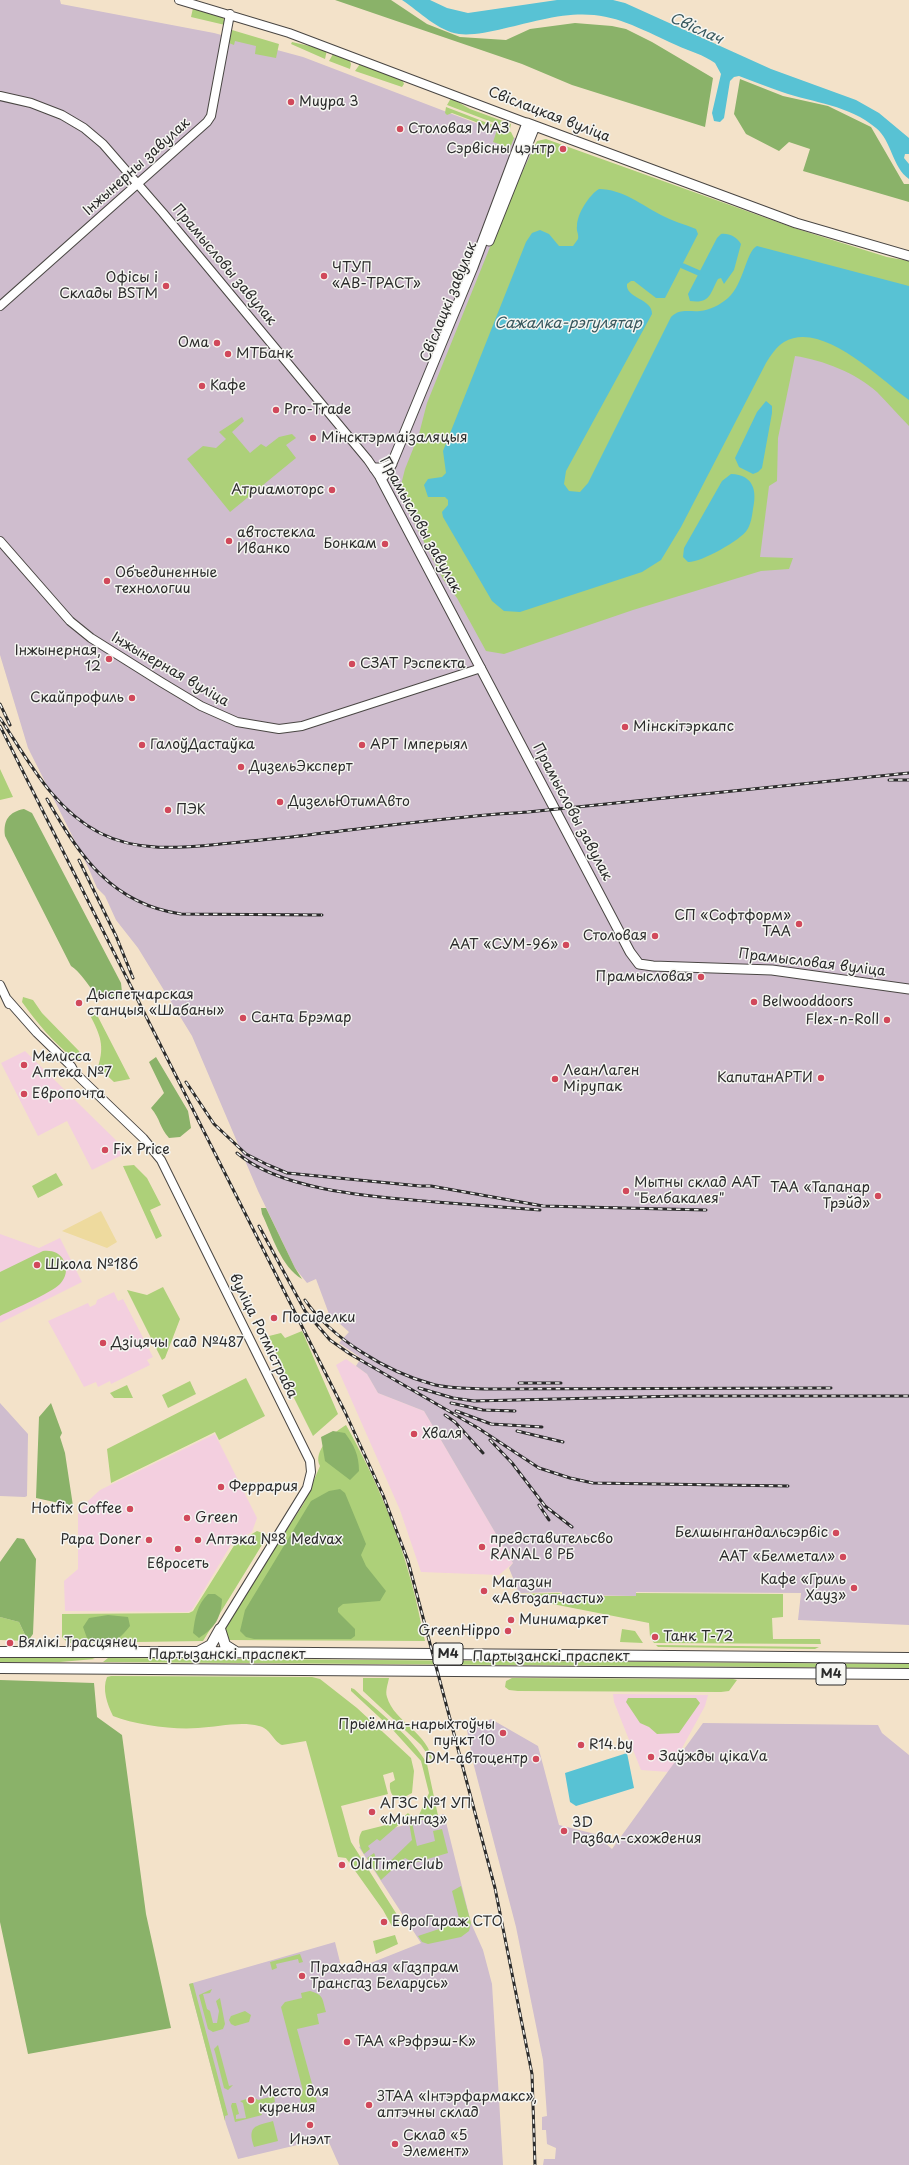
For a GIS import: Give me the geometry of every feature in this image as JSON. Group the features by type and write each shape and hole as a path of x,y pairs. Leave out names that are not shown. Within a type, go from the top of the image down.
{"highway":[{"path":"196,1652 211,1645 220,1629"},
{"path":"220,1629 225,1645 236,1652"},
{"name":"Партызанскі праспект","path":"0,1652 236,1652 909,1658"},
{"path":"100,1653 100,1668"},
{"name":"Партызанскі праспект","path":"0,1668 909,1674"}],"main road":[{"name":"Свіслацкая вуліца","path":"531,124 796,223 909,256"},
{"name":"Свіслацкі завулак","path":"383,483 531,124"},
{"name":"Свіслацкі завулак","path":"383,483 396,471 531,124"},
{"path":"374,468 382,468 392,464"},
{"name":"Прамысловы завулак","path":"383,483 630,952 639,964"},
{"name":"Прамысловая вуліца","path":"639,964 653,966 772,970 909,989"}],"street":[{"name":"Свіслацкая вуліца","path":"179,0 230,14 289,33 531,124"},
{"name":"Інжынерны завулак","path":"0,306 137,182 203,126 210,116 230,14"},
{"name":"Прамысловы завулак","path":"0,96 45,108 84,128 103,144 137,182 374,468 383,483"},
{"name":"Інжынерная вуліца","path":"0,541 63,614 91,638 198,704 222,716 243,724 279,729 302,726 481,668"},
{"name":"вуліца Ротмістрава","path":"0,985 3,1000 71,1066 75,1073 143,1138 161,1160 312,1466 307,1488 220,1629"}],"shaded area":[{"path":"0,0 60,0 61,4 214,33 303,57 562,156 909,274 909,1625 798,1620 801,1593 636,1592 636,1596 562,1595 562,1592 519,1593 509,1568 513,1563 424,1411 378,1393 367,1374 356,1366 361,1358 339,1343 349,1332 329,1314 316,1279 307,1283 295,1268 258,1191 192,1036 138,948 116,920 105,896 97,888 88,867 28,748 0,655"},
{"path":"25,1051 128,1152 92,1170 67,1121 38,1136 1,1063"},
{"name":"Школа №186","path":"0,1234 39,1248 60,1238 82,1282 0,1323"},
{"name":"Дзіцячы сад №487","path":"114,1292 118,1301 123,1299 153,1357 147,1360 150,1365 111,1384 110,1381 98,1387 96,1382 84,1387 48,1321 88,1303 90,1307 96,1304 97,1300"},
{"path":"346,1359 367,1374 378,1393 424,1411 513,1563 499,1575 421,1572 400,1510 336,1365"},
{"path":"0,1403 28,1434 27,1496 25,1497 0,1496"},
{"path":"215,1434 257,1518 252,1532 232,1543 192,1610 188,1612 65,1611 64,1581 78,1569 78,1514 88,1501 100,1490"},
{"path":"613,1694 708,1695 705,1706 669,1772 641,1770 614,1702"},
{"path":"491,1719 538,1746 559,1825 595,1834 612,1849 703,1723 878,1725 882,1733 909,1755 909,2165 543,2165 544,2159 555,2159 556,2148 547,2144 546,2130 542,2130 542,2117 547,2116 543,2060 516,1927 474,1766 467,1730"},
{"path":"444,1814 471,1923 483,1950 492,1984 503,2165 339,2165 327,2138 238,2159 226,2124 189,1984 335,1942 343,1974 421,1943 359,1847 394,1828"}],"green space":[{"path":"335,0 391,0 427,24 460,37 506,40 530,29 575,23 612,26 626,29 652,42 713,78 705,127 572,85 522,64"},
{"path":"193,8 223,16 225,25 191,17"},
{"path":"232,30 279,44 276,58 255,54 256,46 235,41 234,45 229,43"},
{"path":"292,42 327,50 325,59 291,44"},
{"path":"333,54 349,59 351,64 350,69 329,61"},
{"path":"360,64 402,79 404,84 402,87 355,71"},
{"path":"740,79 783,96 828,106 871,127 904,184 909,184 909,202 803,171 810,149 789,142 779,151 746,134 734,114"},
{"path":"451,98 470,109 511,124 510,129 447,105"},
{"path":"446,107 511,132 514,138 510,148 493,142 497,130 452,113 447,115 445,113"},
{"name":"Сажалка-рэгулятар","path":"546,139 794,228 887,257 909,261 909,426 869,385 839,368 795,356 778,438 777,481 769,486 760,557 793,558 789,569 761,571 633,610 504,654 486,651 457,598 443,579 399,493 405,469 419,434 427,403 509,200 537,141"},
{"path":"242,417 244,421 232,432 250,453 261,444 266,447 279,437 292,434 296,438 286,445 296,458 230,512 187,459 203,446 216,448 226,439 219,432"},
{"path":"0,769 13,797 0,800"},
{"path":"24,809 32,813 121,983 122,992 118,999 109,1000 102,998 71,966 5,836 5,825 8,818 14,812"},
{"path":"23,997 33,1000 42,1013 79,1051 81,1056 80,1059 74,1059 46,1032 22,1002"},
{"path":"96,1013 130,1079 114,1082 98,1067 101,1046 99,1034 90,1015"},
{"path":"156,1057 188,1111 191,1128 180,1137 169,1138 151,1108 164,1093 149,1062"},
{"path":"134,1165 147,1178 161,1205 150,1210 162,1236 156,1239 123,1166"},
{"path":"56,1173 63,1185 38,1198 32,1186"},
{"path":"261,1208 266,1208 295,1268 302,1279 288,1267 283,1259 262,1214"},
{"path":"43,1251 55,1252 62,1258 66,1270 62,1282 49,1292 0,1316 0,1272"},
{"path":"163,1287 180,1319 165,1358 162,1360 127,1290 147,1295"},
{"path":"302,1331 338,1414 313,1436 276,1362 276,1352 269,1336 281,1333 285,1338"},
{"path":"246,1378 265,1416 219,1440 215,1432 111,1483 107,1449"},
{"path":"190,1381 196,1394 168,1408 162,1395"},
{"path":"127,1385 133,1398 114,1398 110,1393"},
{"path":"51,1403 62,1433 60,1437 65,1453 73,1506 36,1498 39,1417"},
{"path":"346,1425 375,1481 399,1541 413,1588 425,1641 224,1640 224,1628 304,1503 320,1466 318,1460 322,1448 330,1437"},
{"path":"333,1431 345,1433 355,1450 359,1471 350,1480 325,1461 321,1437"},
{"path":"340,1489 345,1493 366,1544 361,1555 366,1566 386,1591 380,1601 343,1604 338,1608 338,1612 355,1629 355,1636 351,1639 254,1639 246,1637 240,1631 245,1610 311,1501 329,1491"},
{"path":"257,1531 268,1535 203,1641 68,1643 62,1637 62,1614 189,1613 193,1611 235,1544"},
{"path":"17,1538 24,1539 36,1559 33,1634 28,1641 19,1622 0,1617 0,1562"},
{"path":"560,1593 561,1596 636,1596 636,1593 783,1594 783,1617 772,1618 773,1639 820,1639 821,1644 654,1643 650,1637 649,1623 517,1597 519,1594"},
{"path":"208,1594 215,1594 222,1599 219,1617 213,1626 199,1638 193,1633 197,1612 201,1602"},
{"path":"108,1615 128,1617 130,1626 120,1637 111,1642 106,1643 94,1641 87,1638 83,1627 89,1618"},
{"path":"0,1617 19,1622 28,1641 0,1640"},
{"path":"622,1629 635,1631 643,1643 620,1642"},
{"path":"656,1645 819,1647 815,1649 658,1647"},
{"path":"0,1657 95,1659 60,1662 0,1662"},
{"path":"108,1658 909,1664 909,1668 103,1662"},
{"path":"107,1677 312,1677 320,1679 357,1708 411,1758 414,1771 412,1793 399,1800 393,1795 390,1789 390,1783 395,1780 393,1772 383,1775 388,1794 341,1806 351,1842 401,1921 393,1928 383,1910 346,1858 338,1857 306,1741 282,1745 276,1741 263,1727 252,1725 237,1724 198,1728 177,1728 143,1724 113,1716 107,1702 105,1691"},
{"path":"363,1678 389,1678 386,1695 391,1706 425,1743 430,1752 432,1761 421,1745 363,1691"},
{"path":"512,1678 737,1680 729,1691 721,1692 518,1691 509,1690 505,1687 506,1681"},
{"path":"0,1680 94,1683 97,1717 122,1735 146,1914 171,2028 28,2054 0,1922"},
{"path":"351,1688 354,1689 404,1734 421,1754 427,1764 440,1825 431,1827 427,1819 412,1822 417,1846 435,1841 433,1831 442,1829 448,1853 414,1863 405,1858 381,1880 367,1858 374,1853 376,1865 380,1871 412,1840 409,1822 419,1815 429,1793 421,1761 392,1729 351,1691"},
{"path":"628,1698 696,1698 700,1703 679,1733 657,1734 649,1727 640,1723 626,1702"},
{"path":"408,1813 410,1815 380,1841 377,1839 368,1846 370,1849 364,1854 359,1842 362,1831 398,1822"},
{"path":"461,1886 471,1923 469,1931 461,1937 428,1944 422,1942 418,1936 460,1922 452,1891"},
{"path":"395,1935 398,1944 376,1954 373,1941"},
{"path":"300,1954 303,1962 299,1963 298,1959 276,1964 277,1968 272,1970 270,1962"},
{"path":"193,1983 228,2115 225,2116 225,2121 189,1984"},
{"path":"212,1989 210,1993 203,1994 207,2009 210,2011 213,2023 217,2023 219,2011 216,2001 220,1998 225,2024 223,2029 213,2032 208,2029 199,1995"},
{"path":"310,1991 318,1994 322,1998 326,2012 317,2014 319,2024 297,2029 317,2102 302,2105 299,2095 295,2097 294,2093 303,2091 281,2007 285,2002 302,1998 301,1993"},
{"path":"245,2011 251,2015 249,2022 235,2026 231,2024 229,2020 231,2016"},
{"path":"218,2045 229,2086 233,2085 228,2090 224,2088 214,2049"},
{"path":"274,2096 275,2102 259,2107 262,2115 235,2122 231,2106 232,2103 236,2103 239,2114 236,2115 236,2119 246,2118 243,2103 240,2101 253,2097 258,2100"},
{"path":"273,2121 278,2141 254,2147 251,2135 254,2128 261,2124"}],"sand":[{"path":"101,1211 117,1242 107,1248 62,1231"}],"water":[{"name":"Свіслач","path":"402,0 430,0 447,8 468,13 557,0 613,0 625,3 771,69 856,100 879,113 909,138 909,154 905,154 904,158 909,164 909,179 899,168 886,140 881,133 866,120 843,109 794,96 739,76 734,77 730,81 724,118 720,122 714,121 712,113 721,74 715,63 701,55 625,22 596,15 579,14 540,20 478,34 459,34 436,25"},
{"name":"Сажалка-рэгулятар","path":"599,189 624,195 665,217 696,229 698,234 665,298 656,298 634,281 627,284 630,292 648,305 652,314 566,471 564,484 569,491 580,492 588,483 671,317 681,311 707,310 728,298 738,285 750,254 757,246 909,286 909,400 867,367 833,345 816,339 799,337 784,342 776,349 766,363 681,527 661,560 642,572 520,612 504,611 492,601 443,517 442,512 448,505 448,500 445,497 428,497 424,485 428,479 442,477 446,473 443,451 526,242 532,233 540,230 549,234 559,246 573,246 578,239 577,228 581,211 591,196"},
{"path":"721,234 732,236 741,244 734,270 724,284 721,278 718,279 711,293 706,299 702,301 690,301 688,294 717,238"},
{"path":"766,401 772,406 772,413 762,468 753,474 739,467 735,458 757,412"},
{"path":"731,474 745,477 752,485 754,490 754,502 748,528 729,545 701,559 688,562 683,557 684,548 722,481"},
{"path":"627,1753 634,1788 576,1806 570,1802 565,1773"}],"waterway":[{"path":"683,266 699,273"}],"railway":[{"path":"0,704 10,725"},
{"path":"0,718 43,782 68,811 83,823 116,840 132,844 164,847 198,846 294,837 448,819 909,773"},
{"path":"0,726 345,1412 383,1495 408,1561 495,1888 532,2074 535,2165"},
{"path":"889,780 909,780"},
{"path":"47,799 59,820 85,858 100,874 135,900 157,909 181,914 322,915"},
{"path":"79,860 116,936 133,978"},
{"path":"186,1082 214,1124 246,1154 287,1173 431,1186 543,1206 706,1210"},
{"path":"237,1153 256,1166 279,1176 332,1190 387,1198 540,1210"},
{"path":"259,1226 305,1311 330,1340 350,1354 478,1428 539,1468 570,1478 593,1483 788,1486"},
{"path":"305,1300 330,1328 345,1341 362,1352 415,1379 445,1387 487,1389 831,1388"},
{"path":"519,1383 561,1383"},
{"path":"419,1388 453,1398 474,1401 680,1396 909,1396"},
{"path":"451,1403 483,1410 515,1411"},
{"path":"456,1411 491,1424 542,1427"},
{"path":"445,1415 455,1422 483,1453"},
{"path":"517,1431 563,1442"},
{"path":"490,1440 512,1463 545,1506 572,1527"},
{"path":"539,1505 549,1520"}],"place":[{"name":"Миура 3","path":"291,102"},
{"name":"Столовая МАЗ","path":"400,129"},
{"name":"Сэрвісны цэнтр","path":"563,149"},
{"name":"ЧТУП «АВ-ТРАСТ»","path":"324,276"},
{"name":"Офісы і Склады BSTM","path":"166,286"},
{"name":"Ома","path":"217,343"},
{"name":"МТБанк","path":"228,354"},
{"name":"Кафе","path":"202,386"},
{"name":"Pro-Trade","path":"276,410"},
{"name":"Мінсктэрмаізаляцыя","path":"313,438"},
{"name":"Атриамоторс","path":"332,490"},
{"name":"автостекла Иванко","path":"229,541"},
{"name":"Бонкам","path":"385,544"},
{"name":"Объединенные технологии","path":"107,581"},
{"name":"Інжынерная, 12","path":"109,659"},
{"name":"СЗАТ Рэспекта","path":"352,664"},
{"name":"Скайпрофиль","path":"132,698"},
{"name":"Мінскітэркапс","path":"625,727"},
{"name":"ГалоўДастаўка","path":"142,745"},
{"name":"АРТ Імперыял","path":"362,745"},
{"name":"ДизельЭксперт","path":"241,767"},
{"name":"ДизельЮтимАвто","path":"280,802"},
{"name":"ПЭК","path":"168,810"},
{"name":"СП «Софтформ» ТАА","path":"799,924"},
{"name":"Столовая","path":"655,936"},
{"name":"ААТ «СУМ-96»","path":"566,945"},
{"name":"Прамысловая","path":"701,977"},
{"name":"Belwooddoors","path":"754,1002"},
{"name":"Дыспетчарская станцыя «Шабаны»","path":"79,1003"},
{"name":"Санта Брэмар","path":"243,1018"},
{"name":"Flex-n-Roll","path":"887,1020"},
{"name":"Мелисса Аптека №7","path":"24,1065"},
{"name":"КапитанАРТИ","path":"821,1078"},
{"name":"ЛеанЛаген Мірупак","path":"555,1079"},
{"name":"Европочта","path":"24,1094"},
{"name":"Fix Price","path":"105,1150"},
{"name":"Мытны склад ААТ \"Белбакалея\"","path":"626,1191"},
{"name":"ТАА «Тапанар Трэйд»","path":"878,1196"},
{"name":"Школа №186","path":"37,1265"},
{"name":"Посиделки","path":"274,1318"},
{"name":"Дзіцячы сад №487","path":"103,1343"},
{"name":"Хваля","path":"414,1434"},
{"name":"Феррария","path":"221,1487"},
{"name":"Hotfix Coffee","path":"130,1509"},
{"name":"Green","path":"187,1518"},
{"name":"Белшынгандальсэрвіс","path":"836,1533"},
{"name":"Papa Doner","path":"149,1540"},
{"name":"Аптэка №8 Medvax","path":"198,1540"},
{"name":"представительсво RANAL в РБ","path":"482,1547"},
{"name":"Евросеть","path":"178,1549"},
{"name":"ААТ «Белметал»","path":"843,1557"},
{"name":"Кафе «Гриль Хауз»","path":"854,1588"},
{"name":"Магазин «Автозапчасти»","path":"484,1591"},
{"name":"Минимаркет","path":"511,1620"},
{"name":"GreenHippo","path":"508,1631"},
{"name":"Танк Т-72","path":"655,1637"},
{"name":"Вялікі Трасцянец","path":"10,1643"},
{"name":"Прыёмна-нарыхтоўчы пункт 10","path":"503,1733"},
{"name":"R14.by","path":"581,1745"},
{"name":"Заўжды цікаVа","path":"651,1757"},
{"name":"DM-автоцентр","path":"536,1759"},
{"name":"АГЗС №1 УП «Мингаз»","path":"372,1812"},
{"name":"3D Развал-схождения","path":"564,1831"},
{"name":"OldTimerClub","path":"342,1865"},
{"name":"ЕвроГараж СТО","path":"384,1922"},
{"name":"Прахадная «Газпрам Трансгаз Беларусь»","path":"302,1976"},
{"name":"ТАА «Рэфрэш-К»","path":"347,2042"},
{"name":"Место для курения","path":"251,2100"},
{"name":"ЗТАА «Інтэрфармакс», аптэчны склад","path":"369,2105"},
{"name":"Инэлт","path":"310,2125"},
{"name":"Склад «5 Элемент»","path":"395,2144"}]}
